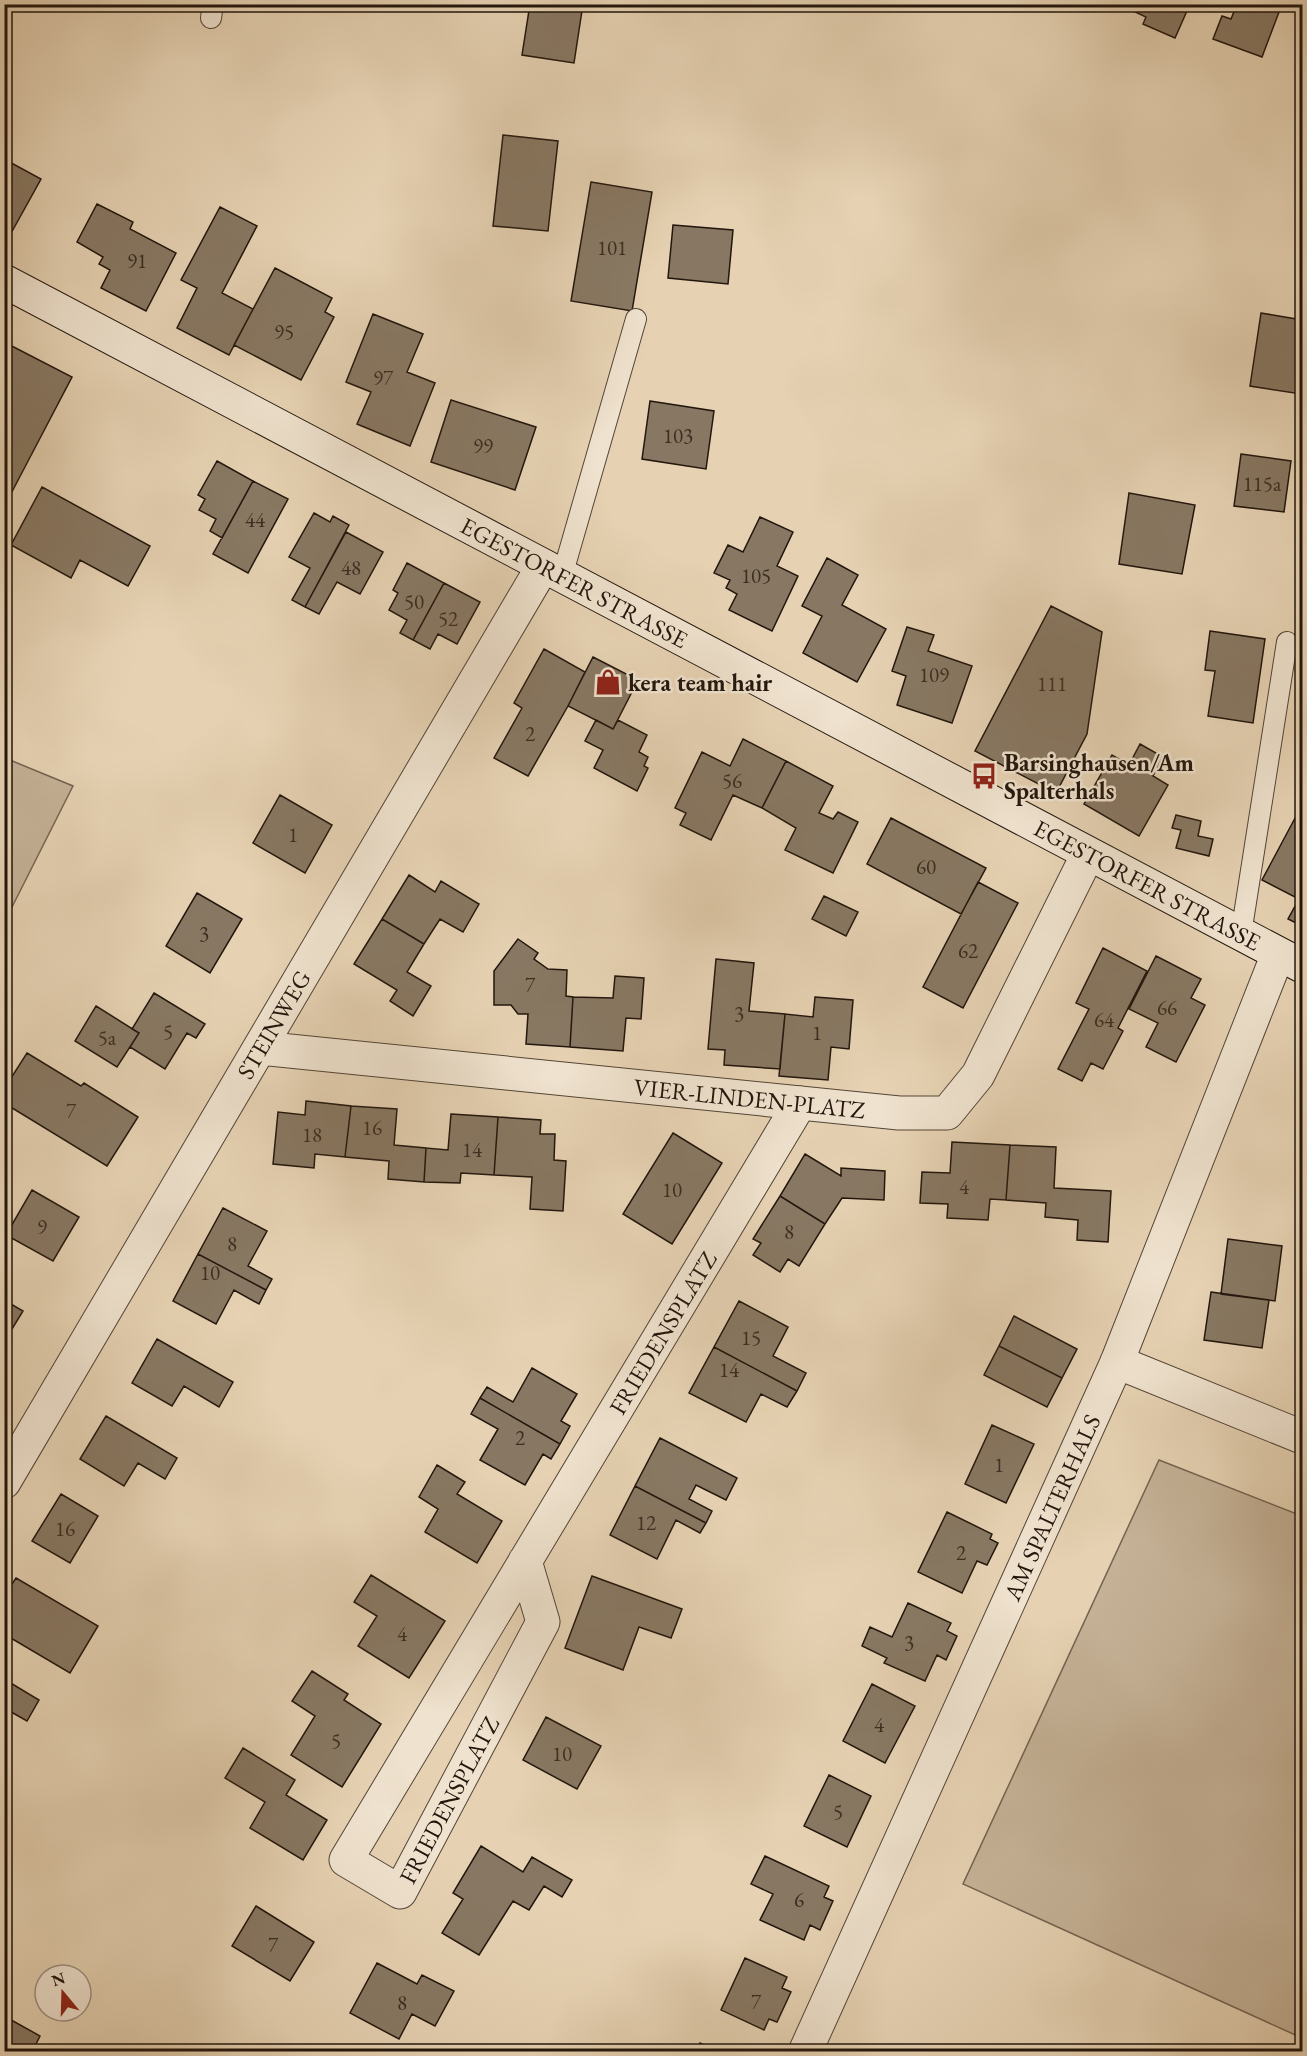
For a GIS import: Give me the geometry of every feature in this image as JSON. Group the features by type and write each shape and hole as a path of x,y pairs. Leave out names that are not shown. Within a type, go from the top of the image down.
{"street":[{"name":"EGESTORFER STRASSE","path":"4,281 1290,960"},
{"name":"STEINWEG","path":"4,1482 260,1048 553,571"},
{"name":"VIER-LINDEN-PLATZ","path":"260,1048 899,1113 947,1113 978,1075 1088,854"},
{"name":"AM SPALTERHALS","path":"805,2052 1117,1362 1290,960"},
{"name":"FRIEDENSPLATZ","path":"525,1561 543,1622 400,1892 346,1860 525,1561 800,1103"},
{"path":"1117,1362 1302,1437"}],"lane":[{"path":"553,571 636,319"},
{"path":"1241,934 1287,642"}],"shaded area":[{"path":"5,758 73,786 5,921"},
{"path":"1159,1460 1302,1516 1302,2038 963,1884"}],"building":[{"path":"530,4 583,4 574,63 522,55"},
{"path":"1126,4 1190,4 1175,38 1143,24 1146,17 1125,7"},
{"path":"1237,4 1282,4 1262,57 1213,39 1222,16 1231,19"},
{"path":"503,135 558,141 548,231 493,226"},
{"path":"4,159 41,179 10,235 4,232"},
{"path":"591,182 652,192 632,311 571,301"},
{"path":"97,204 133,222 130,229 176,253 146,311 101,288 110,270 99,264 103,257 77,242"},
{"path":"220,207 257,226 222,293 253,309 229,355 177,328 197,288 181,280"},
{"path":"673,225 733,230 728,284 668,278"},
{"path":"275,268 332,298 325,312 334,317 301,380 234,345"},
{"path":"1261,313 1302,320 1301,394 1250,386"},
{"path":"373,314 423,334 407,372 435,383 410,446 357,424 371,392 346,382"},
{"path":"4,342 72,377 4,507"},
{"path":"451,400 536,427 515,490 431,462"},
{"path":"650,401 714,411 706,469 642,459"},
{"path":"1241,454 1291,461 1284,512 1234,506"},
{"path":"217,461 253,481 222,538 210,531 216,519 199,510 205,499 198,495"},
{"path":"253,481 288,499 248,573 213,554"},
{"path":"42,487 150,546 128,586 80,560 71,578 11,545"},
{"path":"1129,493 1195,505 1182,574 1119,564"},
{"path":"314,513 330,522 333,516 349,525 305,607 292,600 310,568 289,557"},
{"path":"760,517 793,532 777,566 798,576 772,631 729,610 737,594 726,588 730,580 714,573 728,545 743,552"},
{"path":"346,532 383,552 360,594 337,582 319,614 305,607"},
{"path":"827,558 858,575 842,605 886,629 857,682 803,653 822,616 802,606"},
{"path":"407,563 444,583 413,640 400,633 407,620 389,610 398,593 393,590"},
{"path":"444,583 480,602 457,644 438,634 430,649 413,640"},
{"path":"1051,606 1102,632 1087,734 1056,793 975,751"},
{"path":"907,627 934,635 928,651 972,666 952,723 897,705 906,676 892,671"},
{"path":"1210,631 1265,639 1253,723 1208,716 1215,671 1205,670"},
{"path":"544,649 585,672 528,776 494,758 522,708 514,703"},
{"path":"593,657 638,680 613,729 568,706"},
{"path":"596,720 613,729 618,720 647,735 639,752 648,757 644,766 648,768 637,791 594,768 603,750 585,741"},
{"path":"743,739 786,761 762,808 733,795 711,840 680,825 686,813 675,808 702,752 730,766"},
{"path":"1140,744 1163,757 1153,776 1168,785 1139,836 1084,804 1112,755 1129,765"},
{"path":"786,761 833,786 819,813 833,819 838,812 858,822 833,873 785,850 796,828 762,808"},
{"path":"280,795 332,825 305,873 253,843"},
{"path":"1302,805 1302,926 1288,919 1299,899 1262,880"},
{"path":"1176,815 1201,821 1198,836 1213,839 1209,856 1176,848 1181,830 1172,828"},
{"path":"891,818 986,868 961,914 867,864"},
{"path":"409,875 435,892 441,881 479,904 463,932 440,919 424,944 382,919"},
{"path":"978,882 1018,903 963,1008 923,987"},
{"path":"197,893 242,919 210,973 166,946"},
{"path":"824,896 858,912 846,936 812,919"},
{"path":"382,919 424,944 407,972 431,986 413,1016 390,1001 397,990 354,964"},
{"path":"518,939 538,953 534,959 548,969 567,970 566,996 573,997 570,1047 526,1044 528,1014 518,1014 511,1005 494,1005 494,971"},
{"path":"1103,948 1147,971 1118,1028 1123,1031 1103,1069 1091,1063 1082,1081 1058,1069 1089,1009 1076,1003"},
{"path":"1156,956 1201,979 1191,998 1205,1005 1176,1062 1146,1047 1158,1023 1129,1009"},
{"path":"716,959 754,963 749,1011 785,1014 780,1069 724,1065 725,1050 708,1049"},
{"path":"615,976 644,978 641,1019 626,1018 623,1051 570,1047 573,997 613,998"},
{"path":"154,993 205,1024 196,1038 187,1033 165,1069 130,1047 139,1033 132,1029"},
{"path":"815,997 853,1000 849,1049 831,1047 828,1080 779,1076 785,1014 813,1017"},
{"path":"96,1006 139,1033 117,1067 75,1041"},
{"path":"27,1053 81,1086 84,1083 138,1117 107,1166 4,1103 4,1089"},
{"path":"306,1101 351,1106 345,1157 315,1154 314,1168 273,1164 278,1112 305,1115"},
{"path":"351,1106 397,1109 394,1145 426,1148 424,1182 388,1179 389,1161 345,1157"},
{"path":"451,1114 498,1117 494,1175 461,1173 460,1183 424,1182 426,1148 448,1150"},
{"path":"498,1117 541,1120 540,1134 555,1134 554,1160 566,1161 563,1211 530,1209 532,1177 494,1175"},
{"path":"673,1133 722,1163 672,1244 623,1214"},
{"path":"952,1142 1010,1145 1006,1200 990,1199 988,1220 947,1218 948,1204 920,1203 922,1172 950,1173"},
{"path":"1010,1145 1056,1147 1054,1188 1111,1191 1108,1242 1077,1240 1078,1220 1045,1217 1046,1203 1006,1200"},
{"path":"805,1154 841,1176 841,1168 885,1171 884,1200 842,1198 825,1224 780,1196"},
{"path":"32,1190 79,1217 53,1261 6,1235"},
{"path":"780,1196 825,1224 799,1266 788,1259 780,1272 753,1255 761,1243 753,1239"},
{"path":"223,1208 267,1231 248,1266 272,1279 266,1290 198,1254"},
{"path":"1228,1239 1282,1246 1275,1301 1221,1294"},
{"path":"198,1254 266,1290 259,1304 234,1290 216,1324 173,1301"},
{"path":"1211,1292 1269,1300 1262,1348 1204,1340"},
{"path":"4,1300 23,1311 4,1342"},
{"path":"739,1301 788,1327 773,1356 806,1373 797,1391 714,1347"},
{"path":"1014,1316 1077,1349 1062,1378 999,1346"},
{"path":"157,1339 233,1382 219,1407 184,1386 172,1406 132,1383"},
{"path":"999,1346 1062,1378 1047,1407 984,1375"},
{"path":"714,1347 797,1391 787,1407 761,1394 746,1422 689,1393"},
{"path":"532,1368 577,1394 561,1421 570,1426 560,1444 480,1398 487,1387 513,1402"},
{"path":"480,1398 560,1444 551,1459 543,1454 525,1485 480,1460 498,1429 471,1414"},
{"path":"106,1416 177,1458 165,1479 138,1463 124,1486 80,1459"},
{"path":"992,1425 1034,1444 1006,1503 965,1484"},
{"path":"660,1438 737,1478 726,1500 696,1485 689,1499 712,1511 706,1523 635,1486"},
{"path":"437,1465 465,1482 457,1494 502,1521 477,1563 425,1532 438,1509 419,1497"},
{"path":"635,1486 706,1523 700,1533 676,1520 657,1559 610,1535"},
{"path":"61,1494 98,1516 70,1563 32,1541"},
{"path":"947,1512 992,1534 990,1539 998,1543 987,1565 977,1561 962,1593 918,1572"},
{"path":"371,1575 445,1621 409,1678 358,1646 377,1616 354,1602"},
{"path":"592,1576 682,1609 671,1638 639,1627 623,1670 565,1648"},
{"path":"16,1578 98,1626 70,1673 4,1634 4,1596"},
{"path":"908,1603 951,1623 947,1631 957,1636 946,1660 937,1655 925,1681 884,1663 887,1658 862,1646 870,1627 892,1637"},
{"path":"312,1671 348,1694 344,1700 381,1724 342,1787 291,1755 315,1716 292,1701"},
{"path":"4,1679 39,1700 27,1721 4,1708"},
{"path":"872,1684 915,1706 885,1763 843,1741"},
{"path":"546,1717 601,1746 577,1789 523,1760"},
{"path":"243,1748 295,1780 286,1795 327,1820 303,1860 250,1828 265,1802 225,1778"},
{"path":"829,1775 871,1796 847,1847 804,1826"},
{"path":"481,1846 523,1872 532,1857 572,1880 562,1897 544,1886 529,1910 513,1901 479,1955 442,1933 463,1899 453,1893"},
{"path":"765,1856 829,1886 824,1897 833,1901 820,1930 810,1925 804,1940 760,1920 773,1894 751,1884"},
{"path":"256,1906 314,1942 290,1981 232,1946"},
{"path":"745,1958 787,1977 782,1988 791,1992 777,2022 769,2019 764,2030 721,2010"},
{"path":"377,1963 417,1984 422,1975 454,1991 435,2026 412,2014 399,2039 350,2013"},
{"path":"4,2016 40,2036 32,2052 4,2052"},
{"path":"700,2043 719,2052 696,2052"}],"place":[{"name":"kera team hair","path":"608,682"},
{"name":"Barsinghausen/Am Spalterhals","path":"984,776"}]}
